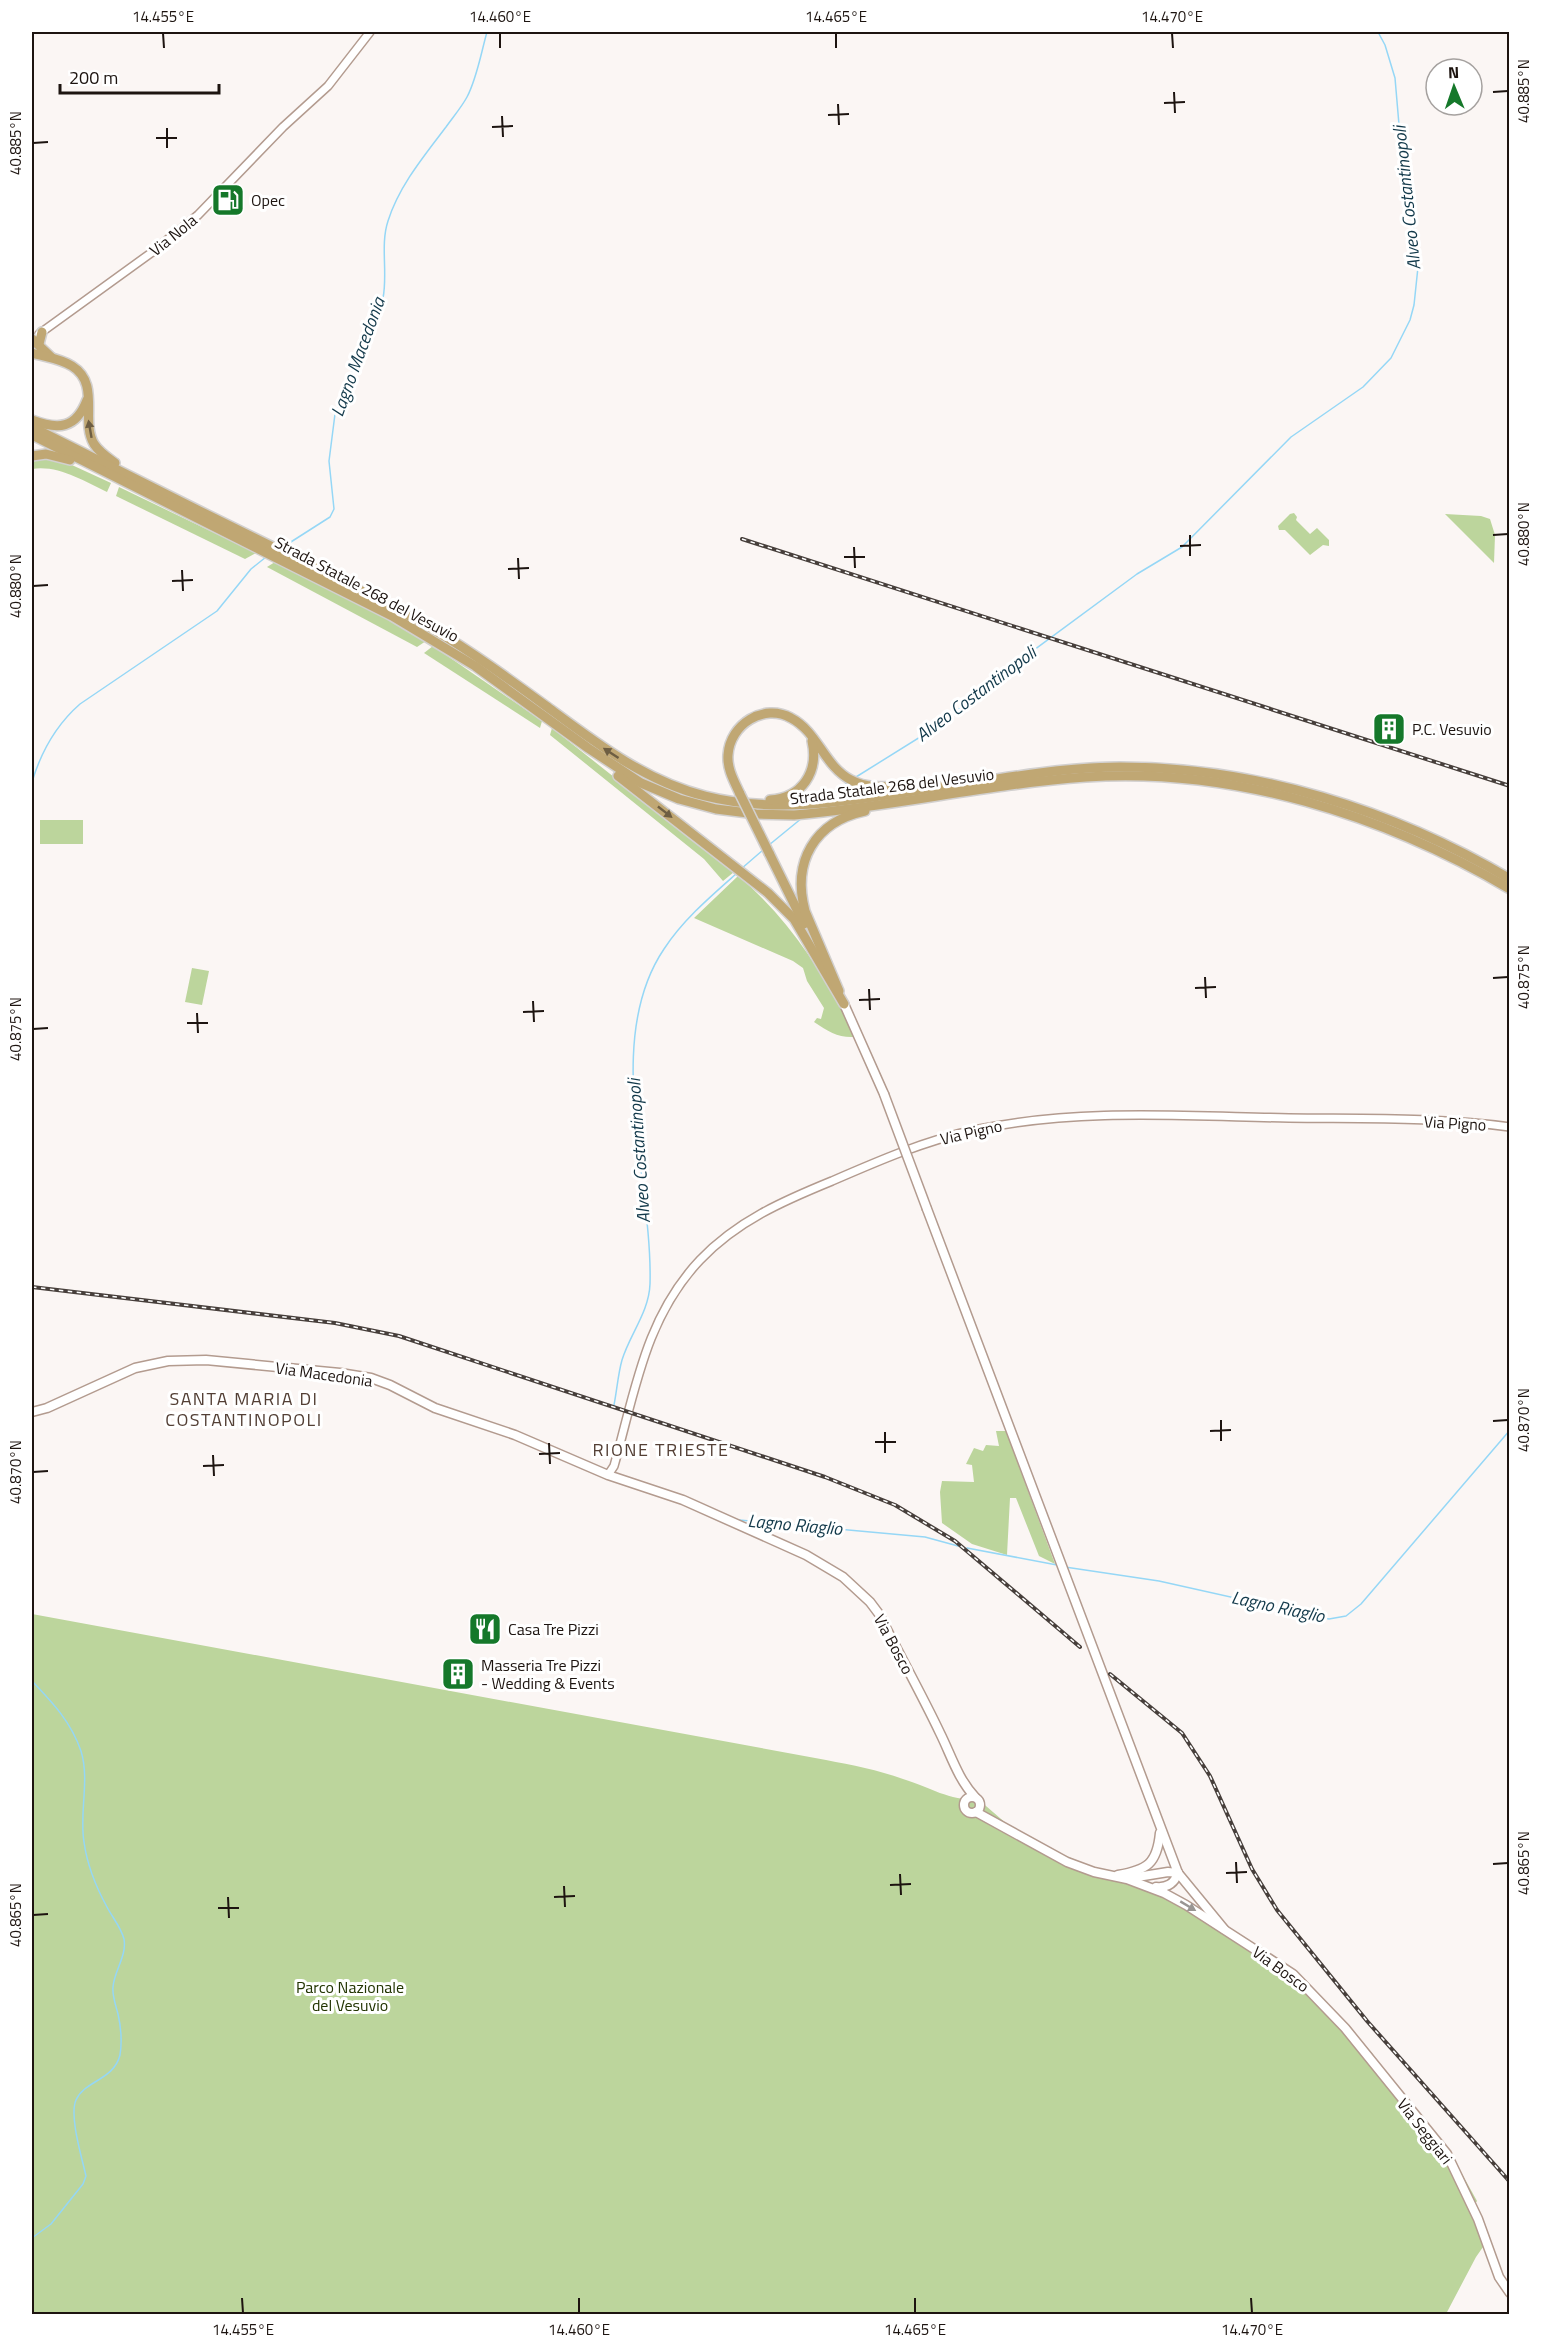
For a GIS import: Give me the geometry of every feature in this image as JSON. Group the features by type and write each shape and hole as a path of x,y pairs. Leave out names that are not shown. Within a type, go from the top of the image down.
{"highway":[{"path":"42,332 33,346 78,370 85,380 89,395 89,426 95,447 116,464 182,502"},
{"path":"32,420 46,426 64,425 76,419 82,412 89,395"},
{"name":"Strada Statale 268 del Vesuvio","path":"32,427 182,502 262,546"},
{"name":"Strada Statale 268 del Vesuvio","path":"32,435 284,556 429,632 545,711 588,748 641,783 679,799 733,812 794,815 831,801 1040,773 1104,767 1164,769 1235,778 1301,792 1378,815 1442,842 1509,879"},
{"path":"32,456 59,456 124,481"},
{"path":"844,1004 731,774 728,754 734,735 748,720 768,713 779,714 799,722 830,764 856,783 882,787 963,783"},
{"name":"Strada Statale 268 del Vesuvio","path":"556,720 630,765 681,789 734,802 811,808 1065,779 1122,776 1186,779 1245,789 1316,805 1376,824 1438,850 1509,889"},
{"path":"681,789 752,800 784,798 800,789 812,772 814,753 810,736"},
{"path":"588,748 614,772 768,893 794,919 844,1004"},
{"path":"844,1004 808,919 802,898 801,874 808,851 814,841 830,826 848,816 978,790"}],"main road":[{"path":"844,1004 884,1094 1178,1873 1170,1885 1161,1888 1151,1887"},
{"name":"Via Macedonia","path":"32,1412 135,1368 168,1360 206,1360 340,1373 371,1378 390,1385 435,1408 533,1441 608,1475"},
{"name":"Via Bosco","path":"608,1475 716,1513 818,1561 843,1577 870,1602 879,1614 973,1800 1000,1824 1067,1862 1151,1887 1186,1905 1293,1974 1333,2015"},
{"path":"1110,1876 1144,1868 1153,1861 1157,1854 1160,1829"},
{"name":"Via Bosco","path":"1127,1879 1168,1872 1178,1873 1224,1929"},
{"name":"Via Seggiari","path":"1333,2015 1447,2154 1478,2219 1499,2277 1509,2293"}],"street":[{"name":"Via Nola","path":"42,332 151,253 198,215 283,127 328,86 370,32"},
{"name":"Via Pigno","path":"608,1475 614,1466 646,1349 659,1317 678,1287 700,1260 747,1221 771,1206 896,1154 971,1131 1027,1120 1088,1115 1419,1121 1509,1127"}],"green space":[{"path":"44,457 61,460 111,483 107,492 52,469 32,469 32,459"},
{"path":"119,487 256,553 245,559 116,496"},
{"path":"1294,513 1296,520 1310,534 1317,528 1329,540 1329,546 1323,545 1310,555 1285,530 1279,530 1278,526"},
{"path":"1445,514 1481,516 1490,519 1495,535 1494,563"},
{"path":"275,562 354,601 426,641 417,647 267,567"},
{"path":"433,646 542,721 540,728 424,653"},
{"path":"552,728 734,872 723,881 704,859 550,735"},
{"path":"40,820 83,820 83,844 40,844"},
{"path":"738,876 774,911 805,950 832,993 855,1037 834,1034 814,1022 817,1018 821,1019 824,1008 807,981 803,968 793,961 694,918"},
{"path":"192,968 209,971 202,1005 185,1002"},
{"path":"996,1431 1006,1431 1055,1564 1039,1556 1016,1498 1010,1498 1007,1555 972,1544 942,1523 940,1492 942,1481 974,1482 972,1465 966,1464 974,1448 983,1451 986,1445 999,1446"},
{"name":"Parco Nazionale del Vesuvio","path":"32,1614 836,1762 884,1773 949,1796 979,1800 1015,1831 1039,1844 1218,1917 1234,1932 1299,1975 1372,2053 1389,2079 1451,2154 1477,2201 1475,2204 1490,2237 1476,2257 1446,2314 32,2314"}],"waterway":[{"name":"Lagno Macedonia","path":"283,547 330,517 334,509 329,461 335,414 383,298 388,221 413,172 467,97 476,74 487,32"},
{"name":"Alveo Costantinopoli","path":"856,777 941,724 996,678 1137,574 1182,547 1291,437 1363,387 1391,358 1410,320 1418,267 1413,224 1405,195 1395,78 1385,45 1378,32"},
{"name":"Lagno Macedonia","path":"32,782 50,740 71,712 217,611 251,569 266,557"},
{"name":"Alveo Costantinopoli","path":"824,799 847,783"},
{"name":"Alveo Costantinopoli","path":"769,845 802,818"},
{"name":"Alveo Costantinopoli","path":"741,869 763,850"},
{"name":"Alveo Costantinopoli","path":"614,1405 622,1360 643,1313 650,1284 649,1244 635,1112 633,1068 636,1026 646,986 671,938 707,900 736,874"},
{"name":"Lagno Riaglio","path":"1065,1567 1159,1581 1329,1619 1346,1616 1361,1604 1510,1430"},
{"name":"Lagno Riaglio","path":"739,1520 925,1537 958,1546"},
{"name":"Lagno Riaglio","path":"967,1548 1057,1565"},
{"path":"32,1681 67,1722 81,1751 85,1773 83,1820 85,1850 96,1883 124,1939 122,1957 113,1990 120,2029 120,2055 112,2070 85,2088 74,2107 77,2137 86,2176 83,2184 51,2224 32,2238"}],"railway":[{"path":"742,539 1510,786"},
{"path":"32,1287 335,1323 399,1336 825,1477 895,1505 955,1541 1080,1647"},
{"path":"1110,1674 1182,1733 1210,1776 1252,1869 1277,1910 1367,2021 1510,2182"}],"place":[{"name":"Opec","path":"228,200"},
{"name":"P.C. Vesuvio","path":"1389,729"},
{"name":"Casa Tre Pizzi","path":"485,1629"},
{"name":"Masseria Tre Pizzi - Wedding & Events","path":"458,1674"}],"district":[{"name":"SANTA MARIA DI COSTANTINOPOLI","path":"244,1409"},
{"name":"RIONE TRIESTE","path":"661,1450"}]}
